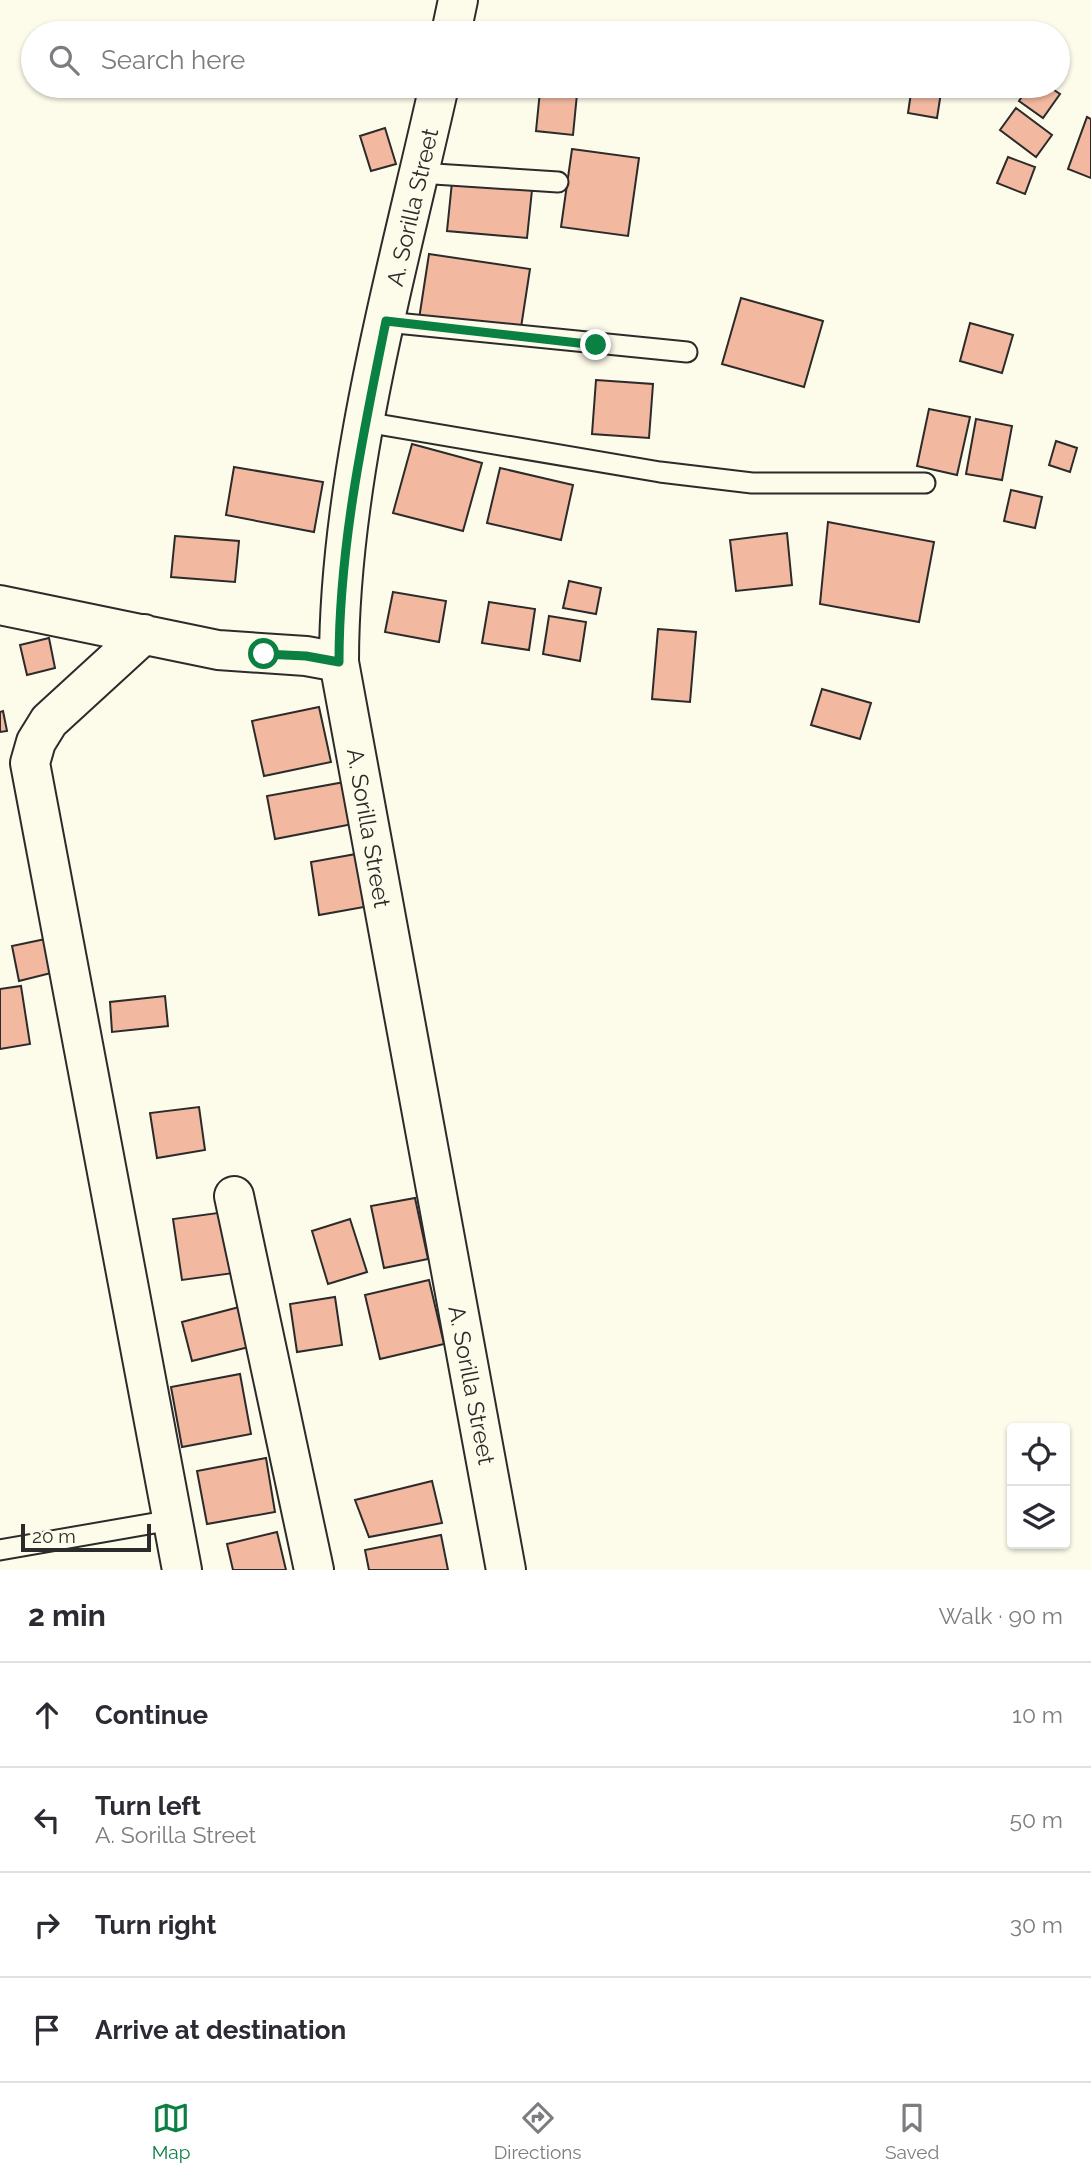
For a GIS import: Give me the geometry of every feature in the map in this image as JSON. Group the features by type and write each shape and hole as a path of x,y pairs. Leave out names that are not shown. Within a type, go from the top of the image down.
{"street":[{"path":"454,21 458,0"},
{"name":"A. Sorilla Street","path":"436,98 365,422 341,584 339,662 506,1570"},
{"path":"0,605 218,650 306,656 339,662"},
{"path":"144,634 49,721 36,742 30,763 183,1570"},
{"path":"234,1196 314,1570"}],"lane":[{"path":"419,173 558,181"},
{"path":"386,321 687,352"},
{"path":"365,422 660,472 752,483 925,484"},
{"path":"0,1550 172,1520"}],"building":[{"path":"539,98 577,98 573,135 536,131"},
{"path":"910,98 940,98 937,118 908,113"},
{"path":"1021,98 1057,98 1043,118 1019,101"},
{"path":"1016,108 1052,135 1036,157 1000,130"},
{"path":"1087,117 1091,119 1091,178 1068,169"},
{"path":"385,128 396,164 371,171 360,136"},
{"path":"572,149 639,158 628,236 561,227"},
{"path":"1008,157 1035,167 1025,194 997,183"},
{"path":"452,182 532,190 527,238 447,231"},
{"path":"429,254 530,269 520,334 419,319"},
{"path":"741,298 823,321 804,387 722,364"},
{"path":"970,323 1013,335 1002,373 960,361"},
{"path":"596,380 653,384 649,438 592,434"},
{"path":"929,409 970,417 957,475 917,466"},
{"path":"976,419 1012,426 1002,480 966,474"},
{"path":"1056,441 1077,448 1070,472 1049,465"},
{"path":"412,444 482,463 463,531 393,513"},
{"path":"234,467 323,482 314,532 226,515"},
{"path":"500,468 573,485 561,540 487,523"},
{"path":"1011,490 1042,497 1035,528 1004,521"},
{"path":"828,522 934,542 919,622 820,604"},
{"path":"787,533 792,585 736,591 730,540"},
{"path":"175,536 239,541 235,582 171,577"},
{"path":"569,581 601,588 596,614 563,608"},
{"path":"393,592 446,601 439,642 385,632"},
{"path":"489,602 535,609 529,650 482,643"},
{"path":"549,616 586,622 580,661 543,654"},
{"path":"658,629 696,632 690,702 652,699"},
{"path":"49,638 55,668 27,675 20,645"},
{"path":"822,689 871,703 860,739 811,725"},
{"path":"319,707 331,762 264,776 252,721"},
{"path":"3,711 7,731 0,732 0,712"},
{"path":"350,781 358,823 275,839 267,796"},
{"path":"356,854 364,907 319,915 311,862"},
{"path":"55,937 63,970 19,981 12,946"},
{"path":"21,986 30,1044 0,1049 0,989"},
{"path":"165,996 168,1026 112,1032 110,1002"},
{"path":"199,1107 205,1150 157,1158 150,1113"},
{"path":"415,1198 428,1259 384,1268 371,1206"},
{"path":"225,1212 234,1273 182,1280 173,1219"},
{"path":"350,1219 367,1272 328,1284 312,1231"},
{"path":"429,1280 444,1344 380,1359 365,1295"},
{"path":"335,1297 342,1345 297,1352 290,1304"},
{"path":"243,1306 253,1346 192,1361 182,1322"},
{"path":"240,1374 251,1434 182,1447 171,1387"},
{"path":"266,1458 275,1512 207,1524 197,1471"},
{"path":"432,1481 442,1523 369,1537 355,1500"},
{"path":"277,1532 286,1570 233,1570 227,1544"},
{"path":"441,1535 448,1570 369,1570 365,1550"}],"route":[{"path":"264,654 306,656 339,662 341,584 365,422 386,321 596,345"}]}
